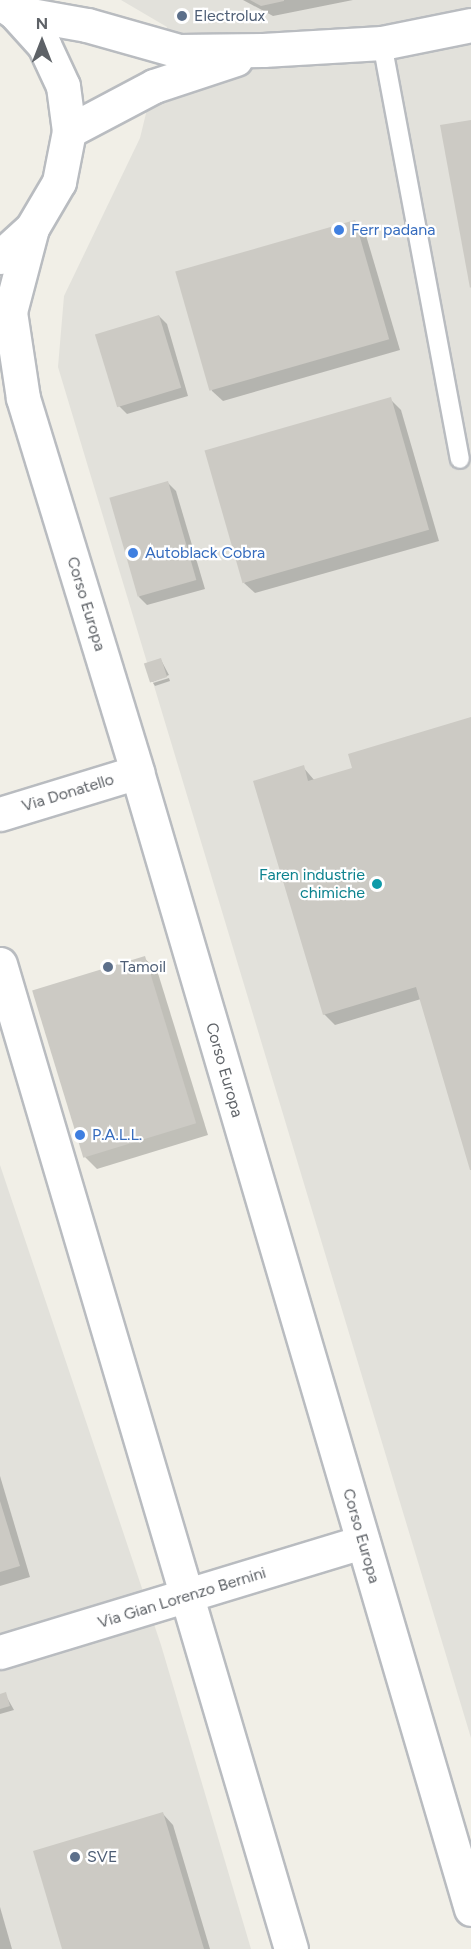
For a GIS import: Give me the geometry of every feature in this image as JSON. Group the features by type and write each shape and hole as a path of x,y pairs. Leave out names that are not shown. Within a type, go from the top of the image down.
{"street":[{"path":"7,7 87,25 179,51 263,50 382,43 471,25"},
{"path":"0,257 32,228 59,182 69,131 63,86 44,45 7,7"},
{"path":"69,131 154,86 263,50"},
{"name":"Corso Europa","path":"32,228 9,312 23,398 136,772 471,1909"},
{"name":"Via Donatello","path":"0,814 136,772"},
{"path":"0,964 291,1949"},
{"name":"Via Gian Lorenzo Bernini","path":"0,1652 186,1598 363,1542"}],"lane":[{"path":"382,43 460,459"}],"shaded area":[{"path":"121,0 471,0 471,1738 58,367 64,296 140,138 167,27"},
{"path":"0,1165 161,1645 251,1949 0,1949"}],"building":[{"path":"250,0 284,0 284,1 261,6"},
{"path":"471,120 471,287 470,288 440,125"},
{"path":"355,220 389,339 209,391 175,272"},
{"path":"159,315 181,388 117,407 95,335"},
{"path":"391,397 429,530 243,583 205,450"},
{"path":"168,481 196,580 138,597 109,498"},
{"path":"161,658 167,677 150,683 144,664"},
{"name":"Faren industrie chimiche","path":"471,717 470,1170 416,987 323,1015 253,781 304,765 308,781 352,768 348,754"},
{"path":"145,956 196,1123 83,1158 32,990"},
{"path":"0,1501 20,1566 0,1572"},
{"path":"6,1692 10,1706 0,1709 0,1694"},
{"path":"163,1812 204,1949 62,1949 33,1851"}],"place":[{"name":"Electrolux","path":"182,16"},
{"name":"Ferr padana","path":"339,230"},
{"name":"Autoblack Cobra","path":"133,553"},
{"name":"Faren industrie chimiche","path":"377,884"},
{"name":"Tamoil","path":"108,967"},
{"name":"P.A.L.L.","path":"80,1135"},
{"name":"SVE","path":"75,1857"}]}
